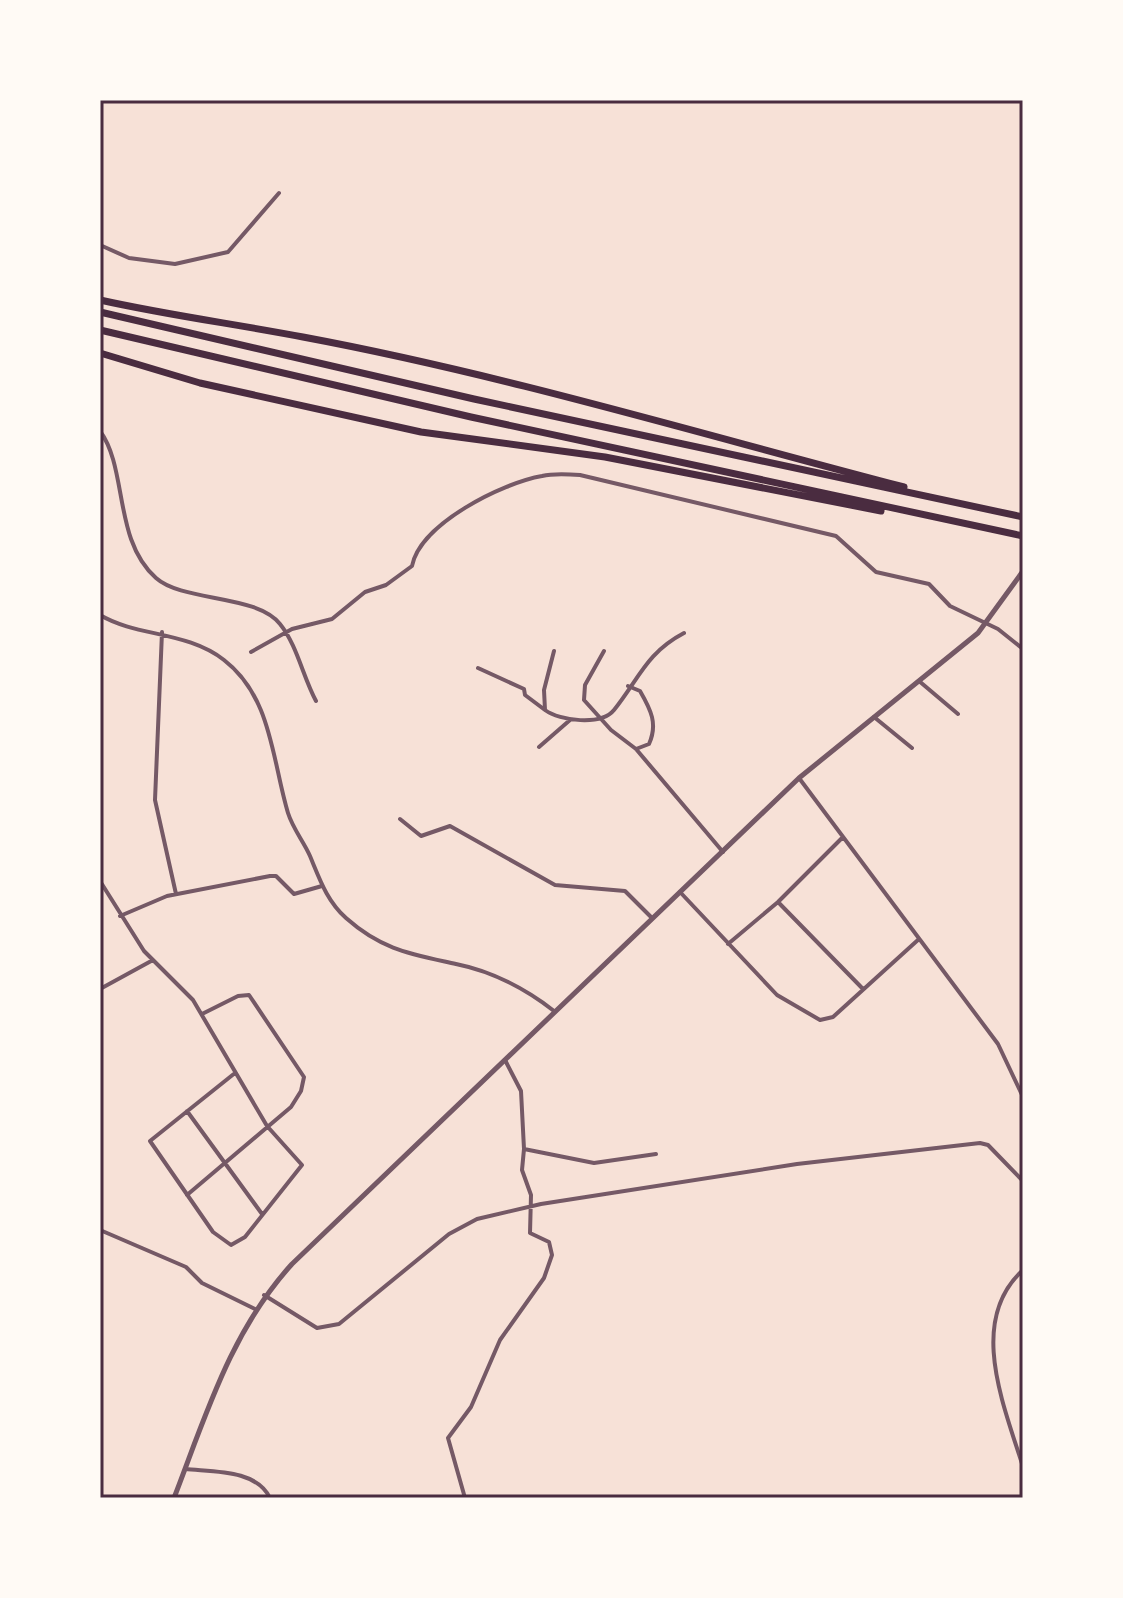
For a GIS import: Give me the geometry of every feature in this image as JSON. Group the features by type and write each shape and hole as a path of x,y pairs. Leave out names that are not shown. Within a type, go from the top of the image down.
{"highway":[{"path":"100,300 179,318 302,337 524,387 861,479"},
{"path":"100,312 402,383 861,479 1023,517"},
{"path":"100,330 864,505"},
{"path":"100,353 200,383 421,432 605,457 1023,536"}],"street":[{"path":"100,245 129,258 175,264 228,252 279,193"},
{"path":"100,431 134,550 156,578 180,591 200,592 255,609 278,621 316,701"},
{"path":"251,652 285,633 332,619 365,592 386,585 412,566 415,551 431,533 458,513 528,479 557,474 593,478 841,538 876,572 929,584 950,606 998,629 1023,649"},
{"path":"174,1498 221,1375 264,1295 321,1233 799,778 872,715 978,633 1023,571"},
{"path":"100,615 113,623 162,632 223,659 250,687 265,718 289,817 322,886 346,918 398,953 488,974 525,991 554,1011"},
{"path":"162,632 155,800 176,894"},
{"path":"478,668 524,689 525,695 545,710 582,722 613,711 646,661 667,642 684,633"},
{"path":"545,710 544,690 554,651"},
{"path":"604,651 582,695 611,730 636,749 723,852"},
{"path":"919,681 958,714"},
{"path":"628,686 640,691 652,711 655,731 649,744 636,749"},
{"path":"872,715 912,748"},
{"path":"539,747 570,720"},
{"path":"799,778 998,1044 1023,1097"},
{"path":"400,819 421,836 450,826 555,885 625,891 652,918"},
{"path":"728,944 778,902 843,837"},
{"path":"120,916 176,894 270,876 279,878 292,893 322,886"},
{"path":"100,881 120,916 153,960 193,1000 267,1126 302,1167 239,1243 231,1245 213,1232 150,1141 235,1073"},
{"path":"680,892 777,995 820,1020 833,1017 919,939"},
{"path":"778,902 864,989"},
{"path":"100,989 153,960"},
{"path":"187,1195 296,1101 304,1077 249,995 238,996 202,1014"},
{"path":"465,1498 448,1438 469,1411 500,1340 539,1286 552,1255 549,1242 531,1235 532,1206 522,1170 521,1091 503,1059"},
{"path":"187,1111 262,1214"},
{"path":"264,1295 317,1328 327,1329 339,1324 449,1234 477,1219 532,1206 797,1164 980,1143 988,1145 1023,1181"},
{"path":"524,1149 594,1163 656,1154"},
{"path":"100,1230 186,1267 202,1283 255,1309"},
{"path":"1023,1270 1000,1297 993,1329 1004,1410 1023,1467"},
{"path":"185,1469 250,1478 263,1486 270,1498"}]}
